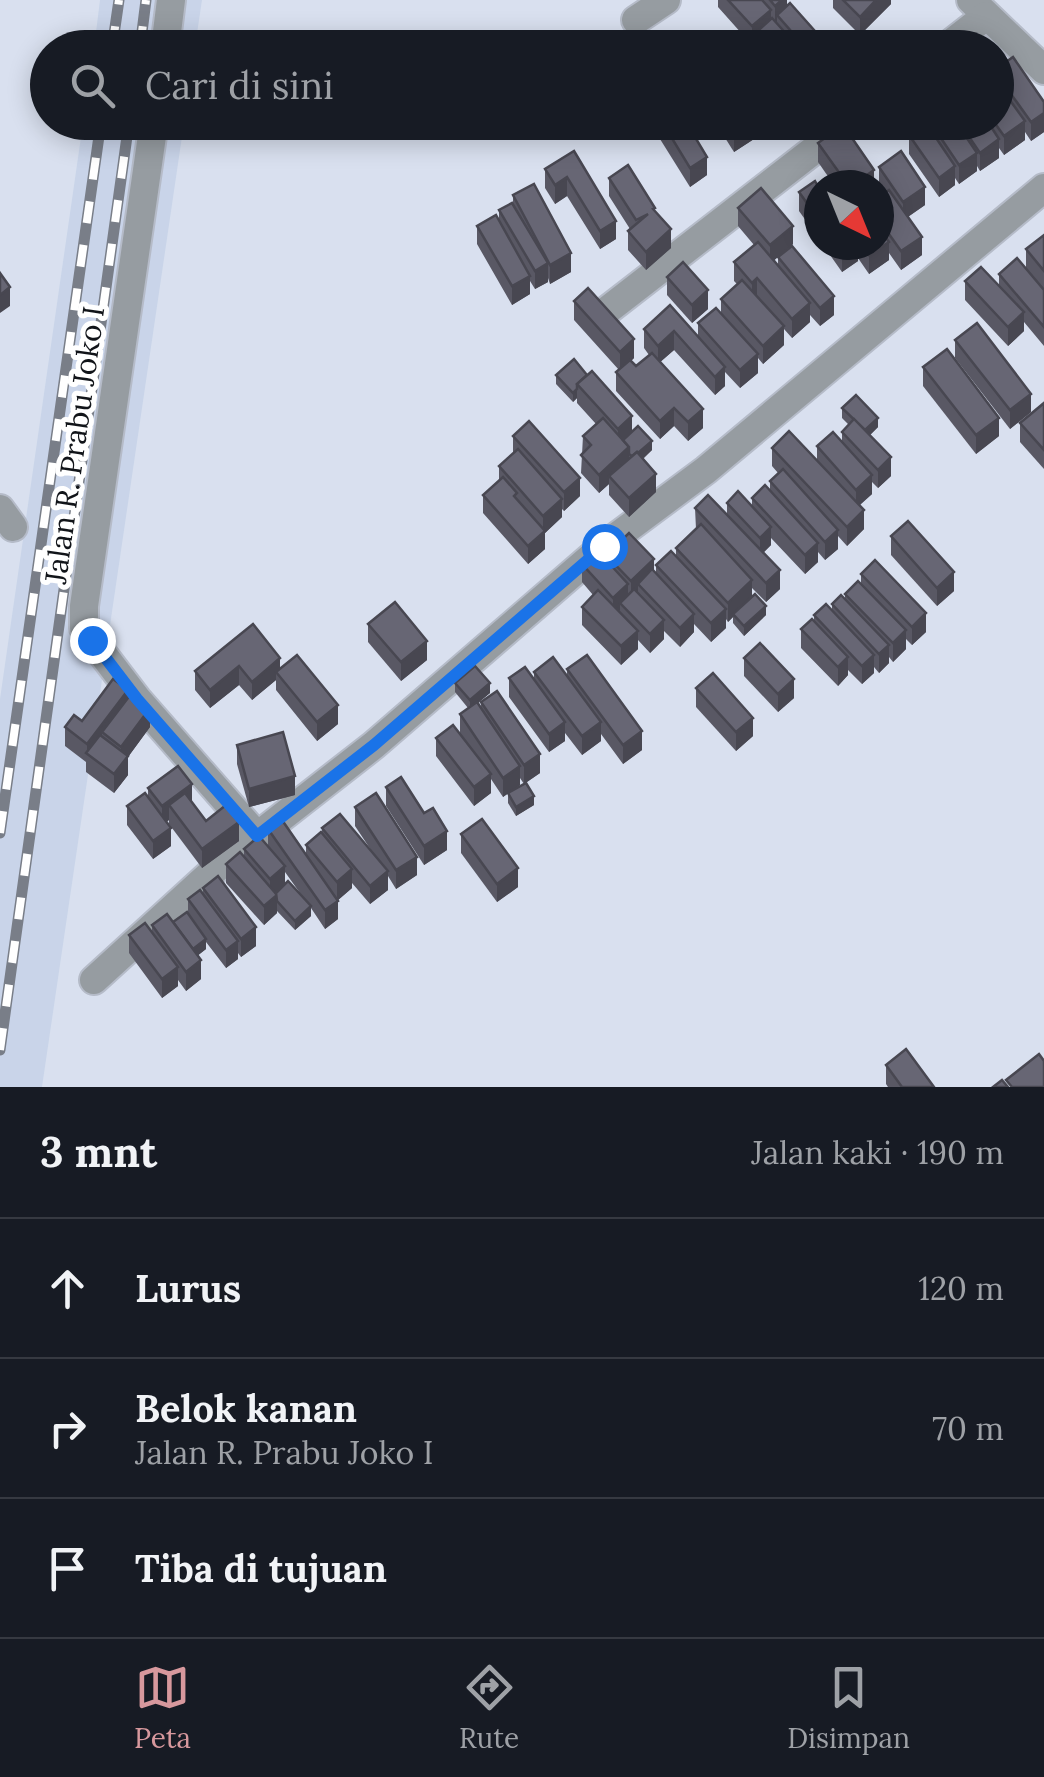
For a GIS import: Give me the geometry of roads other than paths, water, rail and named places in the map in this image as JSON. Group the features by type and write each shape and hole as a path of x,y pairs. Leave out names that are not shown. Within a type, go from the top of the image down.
{"street":[{"path":"167,30 171,0"},
{"path":"636,20 666,0"},
{"path":"961,30 979,8 1002,30"},
{"path":"1014,41 1044,70"},
{"name":"Jalan R. Prabu Joko I","path":"151,140 84,606 84,628 137,699 257,836"},
{"path":"605,312 827,140"},
{"path":"94,980 219,866 374,745 604,546 706,470 1044,188"}],"railway":[{"path":"115,30 119,0"},
{"path":"142,30 146,0"},
{"path":"0,833 98,140"},
{"path":"0,1050 126,140"}]}
